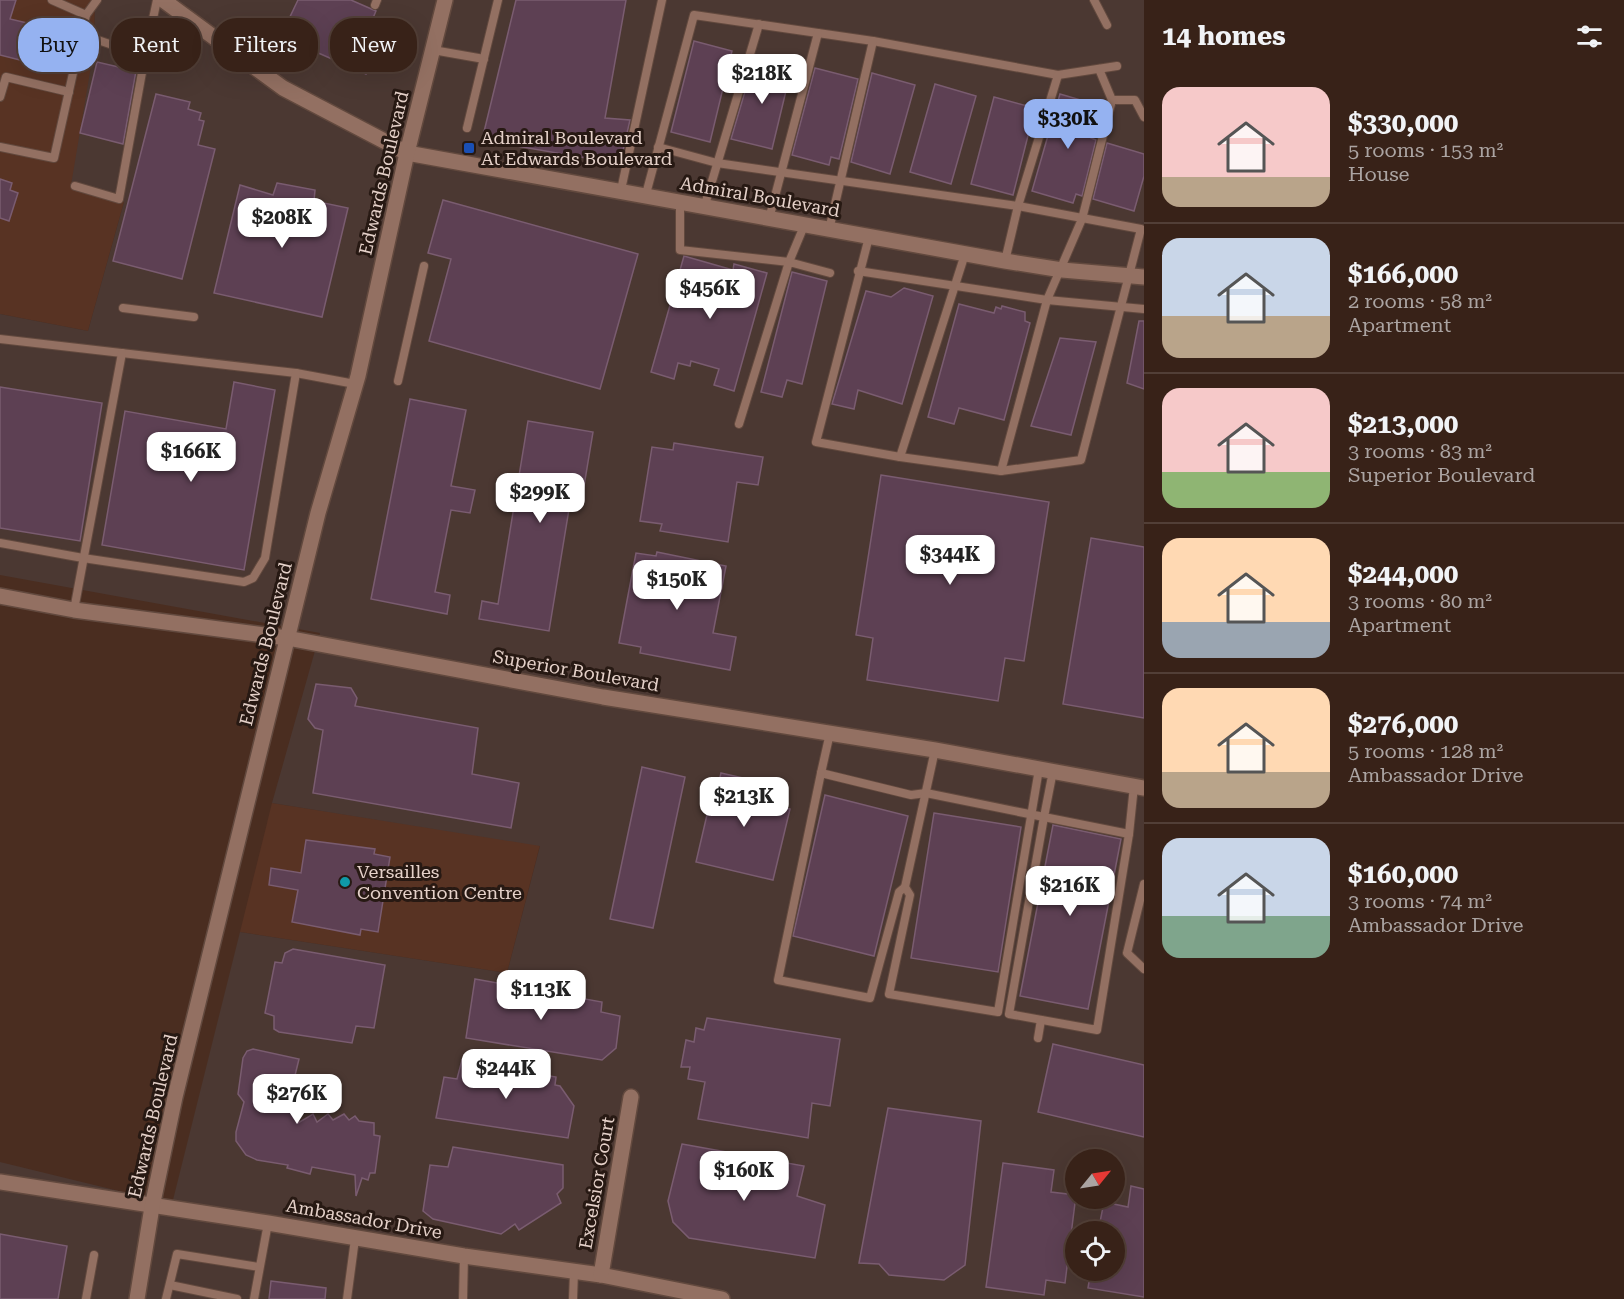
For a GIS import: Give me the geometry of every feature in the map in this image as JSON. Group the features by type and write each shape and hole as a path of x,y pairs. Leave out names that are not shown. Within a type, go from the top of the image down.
{"street":[{"name":"Admiral Boulevard","path":"164,0 283,88 407,153 646,194 704,208 1005,261 1062,270 1136,277"},
{"name":"Edwards Boulevard","path":"137,1299 152,1207 175,1097 318,513 355,384 407,153 445,0"},
{"name":"Superior Boulevard","path":"0,596 74,610 287,638 603,698 935,750 1139,787"},
{"name":"Excelsior Court","path":"601,1275 631,1097"},
{"name":"Ambassador Drive","path":"0,1182 464,1256 601,1275 683,1296 722,1299"}],"lane":[{"path":"52,0 86,15"},
{"path":"85,18 97,0"},
{"path":"153,18 157,0"},
{"path":"467,128 498,0"},
{"path":"621,190 662,0"},
{"path":"1094,0 1107,25"},
{"path":"646,194 694,15 873,41 1058,75 1117,66"},
{"path":"704,208 759,24"},
{"path":"769,219 818,33"},
{"path":"829,230 873,41"},
{"path":"433,50 484,59"},
{"path":"1001,471 1047,300 1062,270 1082,219 1112,100 1099,69"},
{"path":"0,147 54,158 74,72"},
{"path":"75,186 119,199 142,72"},
{"path":"1005,261 1018,206 1058,75"},
{"path":"0,97 6,77 69,92"},
{"path":"1112,100 1135,100 1144,117"},
{"path":"658,147 717,163 782,170 1018,206 1082,219 1143,226 1136,277 1123,306 1081,460 1001,471 900,457 816,442 858,272 869,237"},
{"path":"680,203 680,250 789,262 830,273"},
{"path":"739,424 789,262 804,226"},
{"path":"900,457 965,254"},
{"path":"398,381 424,266"},
{"path":"858,272 1047,300 1144,309"},
{"path":"123,308 194,317"},
{"path":"0,339 296,373 355,384"},
{"path":"74,610 122,353"},
{"path":"0,543 244,582 253,578 265,558 296,373"},
{"path":"830,734 778,981 870,998 899,892 905,887 935,750"},
{"path":"905,887 910,895 889,994 998,1012 1032,815 1046,769"},
{"path":"1046,769 1044,817 1009,1014 1097,1030 1129,834 1139,787"},
{"path":"821,773 911,795 926,794 1129,834"},
{"path":"1144,884 1127,953 1144,969"},
{"path":"1038,1038 1041,1020"},
{"path":"254,1299 268,1223"},
{"path":"347,1299 355,1239"},
{"path":"166,1299 177,1254 259,1267"},
{"path":"86,1299 94,1255"},
{"path":"463,1299 464,1256"},
{"path":"573,1299 574,1272"},
{"path":"170,1285 237,1299"}],"shaded area":[{"path":"0,0 95,0 95,18 18,18 18,72 99,72 124,202 88,331 0,314"},
{"path":"95,0 1144,0 1144,1299 0,1299 0,1162 172,1204 240,932 507,973 540,846 272,803 320,633 0,575 0,314 88,331 124,202 71,185 90,72 99,72 99,18 95,18"},
{"path":"272,803 540,845 507,973 240,932"}],"building":[{"path":"0,0 16,0 10,19 18,21 18,60 0,55"},
{"path":"298,0 351,0 376,11 373,18 330,18 330,58 318,53 318,18 289,18"},
{"path":"516,0 626,0 605,118 630,120 620,164 482,140"},
{"path":"694,41 732,51 710,142 671,132"},
{"path":"754,61 791,70 772,149 731,139"},
{"path":"99,62 111,65 111,72 136,72 123,144 80,133 95,72 99,72"},
{"path":"815,68 858,79 839,159 831,157 829,165 792,155"},
{"path":"872,73 915,85 890,174 851,162"},
{"path":"935,84 976,96 951,184 910,172"},
{"path":"156,94 190,102 188,109 201,113 199,120 204,121 198,145 215,149 182,279 113,261"},
{"path":"1060,94 1101,106 1091,138 1096,140 1082,196 1076,194 1073,203 1032,191"},
{"path":"994,97 1035,108 1013,195 971,184"},
{"path":"1107,143 1144,154 1144,176 1134,211 1093,199"},
{"path":"0,179 12,183 10,190 18,193 9,221 0,218"},
{"path":"277,183 315,190 314,201 348,208 322,317 214,293 240,185 273,195"},
{"path":"443,200 638,254 600,389 429,341 451,259 428,253"},
{"path":"684,256 733,270 734,264 767,273 734,391 714,385 719,369 691,361 690,366 678,363 674,379 651,372"},
{"path":"792,272 827,281 802,384 787,380 782,397 761,392"},
{"path":"904,288 933,296 902,404 858,390 854,409 832,404 866,291 891,297"},
{"path":"959,304 994,313 996,307 1001,309 1002,306 1025,312 1025,321 1030,323 1004,420 959,408 954,424 928,417"},
{"path":"1139,321 1144,321 1144,389 1127,383"},
{"path":"1060,338 1096,342 1071,435 1031,426"},
{"path":"234,382 275,390 244,570 102,545 125,411 226,429"},
{"path":"0,387 102,403 80,541 0,528"},
{"path":"410,399 466,410 451,486 475,490 470,513 451,510 435,592 450,595 447,614 371,599"},
{"path":"528,421 593,432 582,498 571,497 549,631 479,619 482,601 498,604"},
{"path":"674,443 763,457 758,485 737,482 728,542 660,531 662,524 640,521 652,447 673,450"},
{"path":"881,475 1049,502 1024,661 1005,658 998,701 867,680 873,638 856,635"},
{"path":"1091,538 1144,547 1144,718 1063,704"},
{"path":"657,552 726,566 713,633 736,637 730,670 640,653 641,647 619,643 636,553 656,556"},
{"path":"316,684 351,688 357,698 355,706 478,728 472,774 519,783 511,828 313,793 323,730 315,728 308,719"},
{"path":"642,767 685,777 653,928 610,919"},
{"path":"721,773 778,786 774,805 790,809 773,880 696,862 713,789 717,790"},
{"path":"825,795 908,816 874,956 793,936"},
{"path":"934,813 1021,827 998,972 911,958"},
{"path":"1053,825 1121,839 1088,1009 1020,996"},
{"name":"Versailles Convention Centre","path":"306,840 375,849 374,854 390,857 378,932 361,929 360,935 292,922 298,890 269,885 271,868 301,873"},
{"path":"293,949 385,965 374,1028 356,1026 352,1043 279,1032 274,1029 274,1016 265,1013 275,962 282,963 285,953"},
{"path":"475,979 602,1002 601,1012 620,1016 616,1048 602,1060 466,1038"},
{"path":"707,1018 840,1039 830,1106 812,1103 808,1138 698,1119 705,1082 688,1079 690,1067 681,1067 686,1040 694,1042 696,1028 704,1030"},
{"path":"1053,1044 1144,1065 1144,1137 1038,1112"},
{"path":"253,1049 299,1059 287,1108 298,1123 313,1114 317,1122 328,1114 333,1120 344,1114 349,1120 355,1116 359,1121 374,1123 374,1135 380,1136 375,1173 370,1173 368,1180 362,1178 356,1196 355,1175 312,1167 310,1174 287,1168 288,1165 257,1160 246,1155 236,1141 236,1132 244,1102 238,1094 243,1058 247,1051"},
{"path":"462,1060 556,1077 555,1085 560,1086 574,1106 568,1138 436,1118 444,1077 457,1079"},
{"path":"888,1108 981,1121 965,1265 944,1280 889,1275 879,1264 859,1263"},
{"path":"682,1144 804,1166 797,1196 825,1205 815,1258 689,1238 673,1222 668,1201"},
{"path":"453,1147 563,1165 563,1188 557,1194 561,1203 519,1230 515,1224 501,1234 433,1219 423,1211 430,1165 448,1167"},
{"path":"1003,1163 1054,1170 1051,1192 1065,1194 1065,1209 1074,1209 1073,1221 1065,1221 1065,1283 1046,1280 1044,1295 986,1287"},
{"path":"1131,1186 1144,1189 1144,1297 1088,1288 1089,1281 1125,1281 1125,1221 1100,1221 1103,1209 1128,1207"},
{"path":"0,1234 67,1246 58,1299 0,1299"},
{"path":"271,1281 326,1288 325,1299 269,1299"}],"place":[{"name":"Admiral Boulevard At Edwards Boulevard","path":"469,148"},
{"name":"Versailles Convention Centre","path":"345,882"}]}
